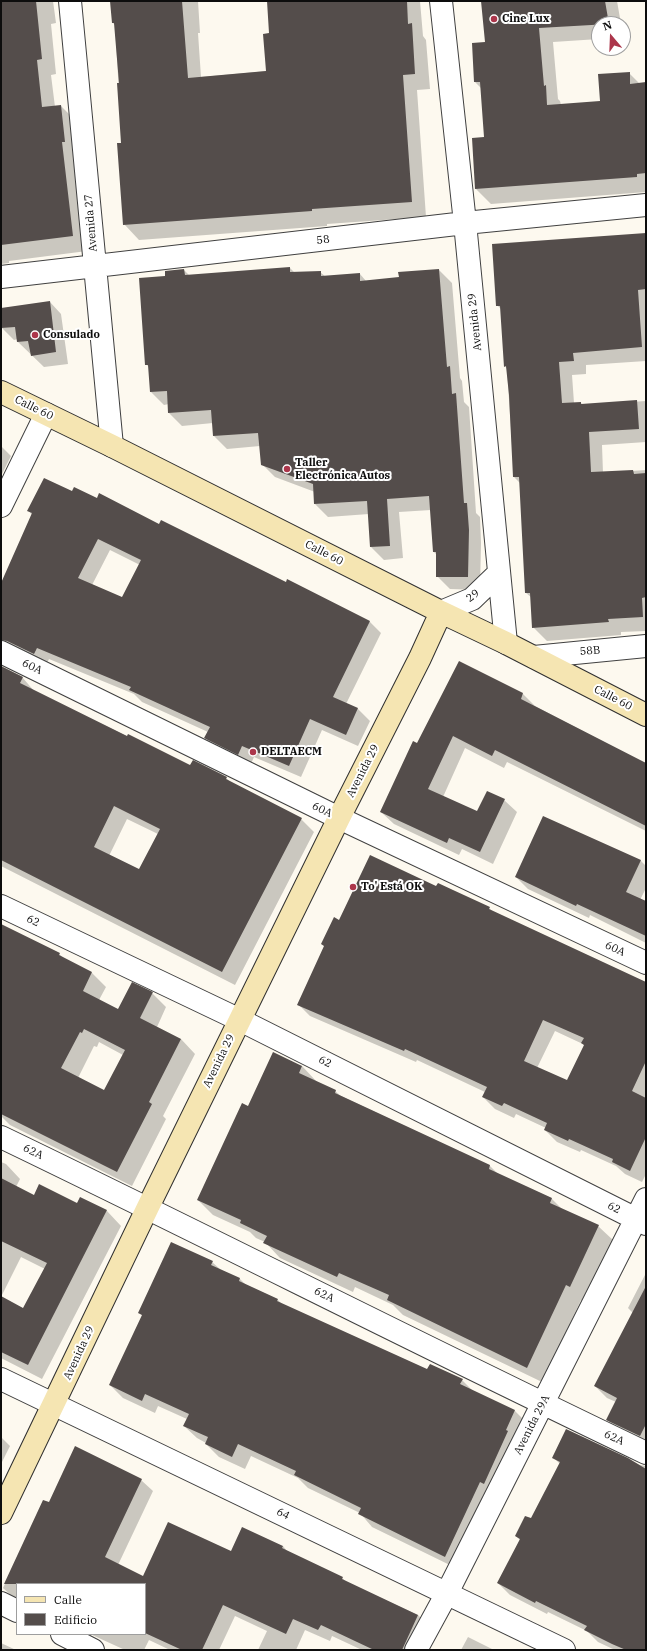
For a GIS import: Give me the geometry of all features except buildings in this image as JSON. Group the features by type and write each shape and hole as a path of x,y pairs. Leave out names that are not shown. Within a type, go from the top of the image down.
{"street":[{"name":"Avenida 27","path":"70,1 112,446"},
{"name":"Avenida 29","path":"441,1 465,223 506,643"},
{"name":"58","path":"1,277 465,223 646,205"},
{"name":"Calle 60","path":"1,392 112,446 646,714"},
{"path":"1,506 46,414"},
{"name":"29","path":"441,612 472,599 499,573"},
{"name":"Avenida 29","path":"1,1513 148,1207 339,818 420,658 441,612"},
{"name":"58B","path":"534,657 646,646"},
{"name":"60A","path":"1,652 339,818 646,963"},
{"name":"62","path":"1,906 240,1020 641,1222"},
{"name":"62A","path":"1,1137 148,1207 543,1404 646,1453"},
{"name":"Avenida 29A","path":"416,1650 447,1593 543,1404 641,1222 646,1199"},
{"name":"64","path":"1,1379 564,1650"},
{"path":"1,1603 16,1610"},
{"path":"64,1635 93,1650"}],"place":[{"name":"Cine Lux","path":"494,19"},
{"name":"Consulado","path":"35,335"},
{"name":"Taller Electrónica Autos","path":"287,469"},
{"name":"DELTAECM","path":"253,752"},
{"name":"To' Está OK","path":"353,887"}]}
